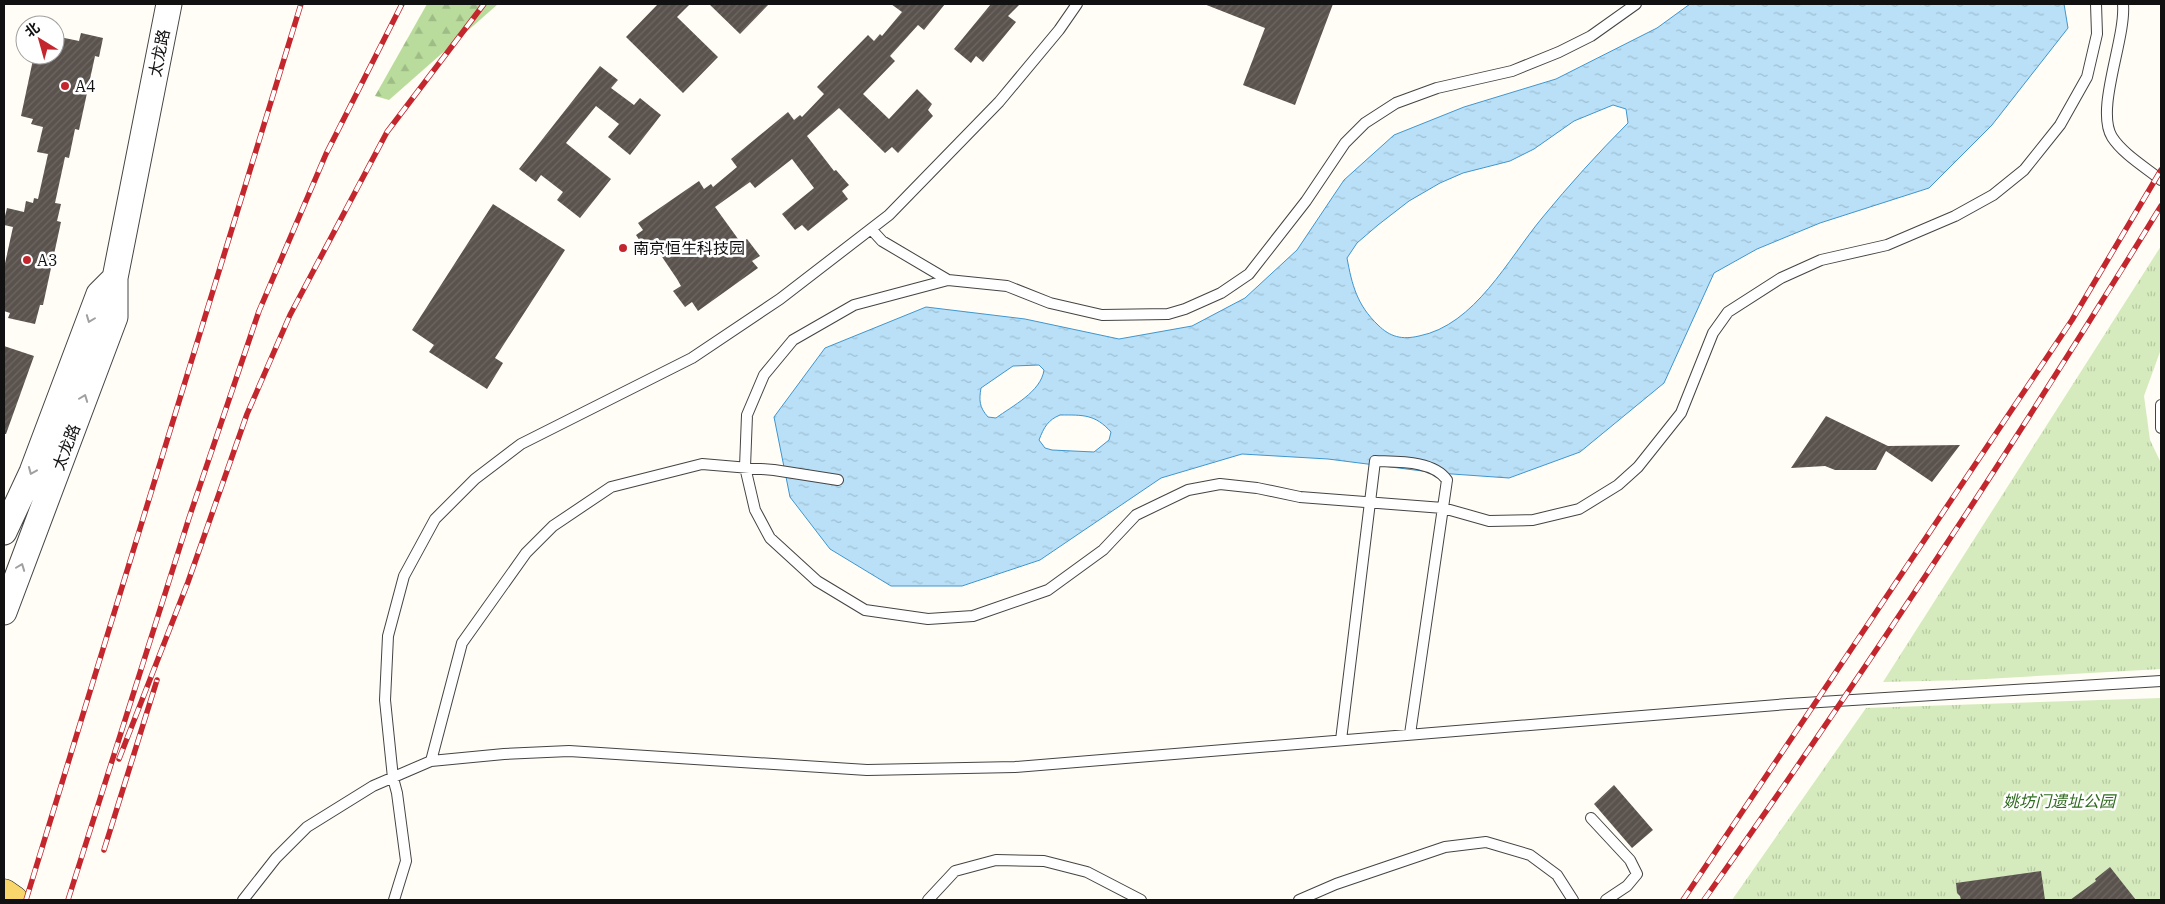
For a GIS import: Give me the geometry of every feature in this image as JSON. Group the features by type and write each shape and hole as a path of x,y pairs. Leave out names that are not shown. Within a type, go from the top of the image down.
{"main road":[{"path":"4,893 14,900"}],"street":[{"name":"太龙路","path":"4,612 115,317 115,278 169,4"},
{"name":"太龙路","path":"4,532 32,472 99,294 115,278"}],"lane":[{"path":"394,900 406,861 385,700 388,636 404,576 435,519 475,478 521,444 692,358 780,299 890,215 999,102 1059,30 1077,4"},
{"path":"1636,4 1591,36 1559,52 1512,71 1438,88 1396,103 1364,124 1345,142 1306,201 1249,274 1221,293 1185,309 1168,314 1102,315 1050,303 1007,286 948,280 854,305 793,340 764,375 747,415 745,467 755,510 770,538 817,581 865,610 928,619 974,616 1048,590 1103,550 1136,515 1188,490 1220,484 1257,488 1300,497 1443,508 1488,521 1533,520 1579,509 1618,485 1638,467 1681,413 1713,333 1728,312 1781,278 1813,264 1887,245 1955,216 1993,196 2024,170 2054,132 2087,77 2097,34 2096,4"},
{"path":"2123,4 2124,13 2106,112 2111,135 2120,148 2161,180"},
{"path":"871,229 882,242 948,280"},
{"path":"2161,405 2161,428"},
{"path":"1341,740 1375,460 1425,466 1443,474 1447,480 1410,734"},
{"path":"431,761 462,643 526,553 553,526 611,487 702,464 774,470 838,480"},
{"path":"243,900 276,858 307,827 360,794 431,761 504,754 569,751 867,770 1015,767 1788,704 2161,681"},
{"path":"1591,818 1630,860 1637,874 1627,886 1606,900"},
{"path":"1299,900 1336,884 1445,847 1486,842 1530,855 1557,875 1573,900"},
{"path":"928,900 955,871 996,860 1044,861 1087,872 1141,900"}],"green space":[{"path":"427,4 498,4 389,100 375,96"},
{"path":"2161,246 2161,349 2144,396 2150,440 2161,463 2161,669 1968,680 1883,682"},
{"name":"姚坊门遗址公园","path":"2161,698 2161,900 1732,900 1866,708"}],"water":[{"path":"1690,4 2064,4 2068,28 1992,125 1929,188 1820,223 1757,249 1714,273 1664,383 1580,452 1509,478 1438,473 1328,459 1242,454 1161,478 1040,560 962,586 891,586 830,549 790,497 774,417 825,348 926,307 1025,319 1119,339 1192,326 1245,298 1297,250 1344,180 1394,135 1464,107 1556,79 1657,28","holes":["1613,105 1626,109 1628,123 1552,206 1474,305 1457,319 1439,329 1413,337 1392,335 1383,329 1365,310 1356,294 1347,258 1357,243 1378,225 1409,201 1440,183 1463,173 1510,161 1534,149 1574,121","1039,365 1044,370 1042,378 1025,398 996,418 988,417 980,403 981,388 1013,366","1060,415 1075,415 1094,419 1111,432 1109,440 1094,452 1045,448 1039,440 1047,424"]}],"building":[{"path":"658,4 690,4 677,17 718,57 683,93 626,37"},
{"path":"709,4 769,4 740,34"},
{"path":"891,4 945,4 924,30 918,25 890,56 895,61 863,94 889,119 917,89 932,104 928,110 933,116 898,153 892,147 885,153 839,108 807,136 834,171 836,170 849,185 842,191 848,199 808,231 802,225 795,230 782,214 814,188 792,159 755,188 750,182 715,207 741,243 747,239 760,256 752,261 758,268 698,311 692,302 685,307 673,291 681,286 656,248 648,253 636,235 643,230 638,223 699,181 704,189 711,184 713,187 737,167 731,159 788,112 794,120 800,115 802,117 824,94 817,87 868,35 874,41 880,34 882,36 902,12"},
{"path":"991,4 1020,4 1008,16 1016,22 983,62 976,56 971,63 954,49"},
{"path":"1204,4 1333,4 1295,105 1243,85 1265,28"},
{"path":"81,33 103,38 99,57 95,56 79,130 75,129 69,158 65,157 55,203 61,204 57,221 61,222 43,305 40,305 35,324 8,318 10,313 4,311 4,268 13,227 4,225 4,220 7,208 24,212 26,201 33,203 34,198 38,199 48,154 37,152 43,127 31,124 33,119 21,116 32,65 65,65 65,38 79,41"},
{"path":"600,66 618,80 611,88 634,105 640,98 661,115 630,155 608,137 619,124 596,106 566,143 611,179 580,218 557,200 563,192 541,175 536,182 519,169"},
{"path":"493,204 565,250 495,358 503,363 487,389 429,352 434,345 412,330"},
{"path":"4,346 34,356 6,434 4,434"},
{"path":"1826,416 1888,446 1960,445 1932,482 1886,451 1876,470 1835,470 1825,466 1791,468"},
{"path":"1614,785 1653,830 1632,848 1594,804"},
{"path":"2110,867 2136,900 2070,900 2096,881 2095,879"},
{"path":"2041,871 2045,900 1961,900 1957,893 1956,883"}],"railway":[{"path":"26,900 301,4"},
{"path":"68,900 189,518 259,311 326,154 402,4"},
{"path":"119,759 188,582 247,414 290,315 387,132 484,4"},
{"path":"1683,900 2072,320 2161,170"},
{"path":"1704,900 1823,729 1938,557 2051,382 2161,206"},
{"path":"104,850 157,680"}],"place":[{"name":"A4","path":"65,86"},
{"name":"南京恒生科技园","path":"623,248"},
{"name":"A3","path":"27,260"}]}
